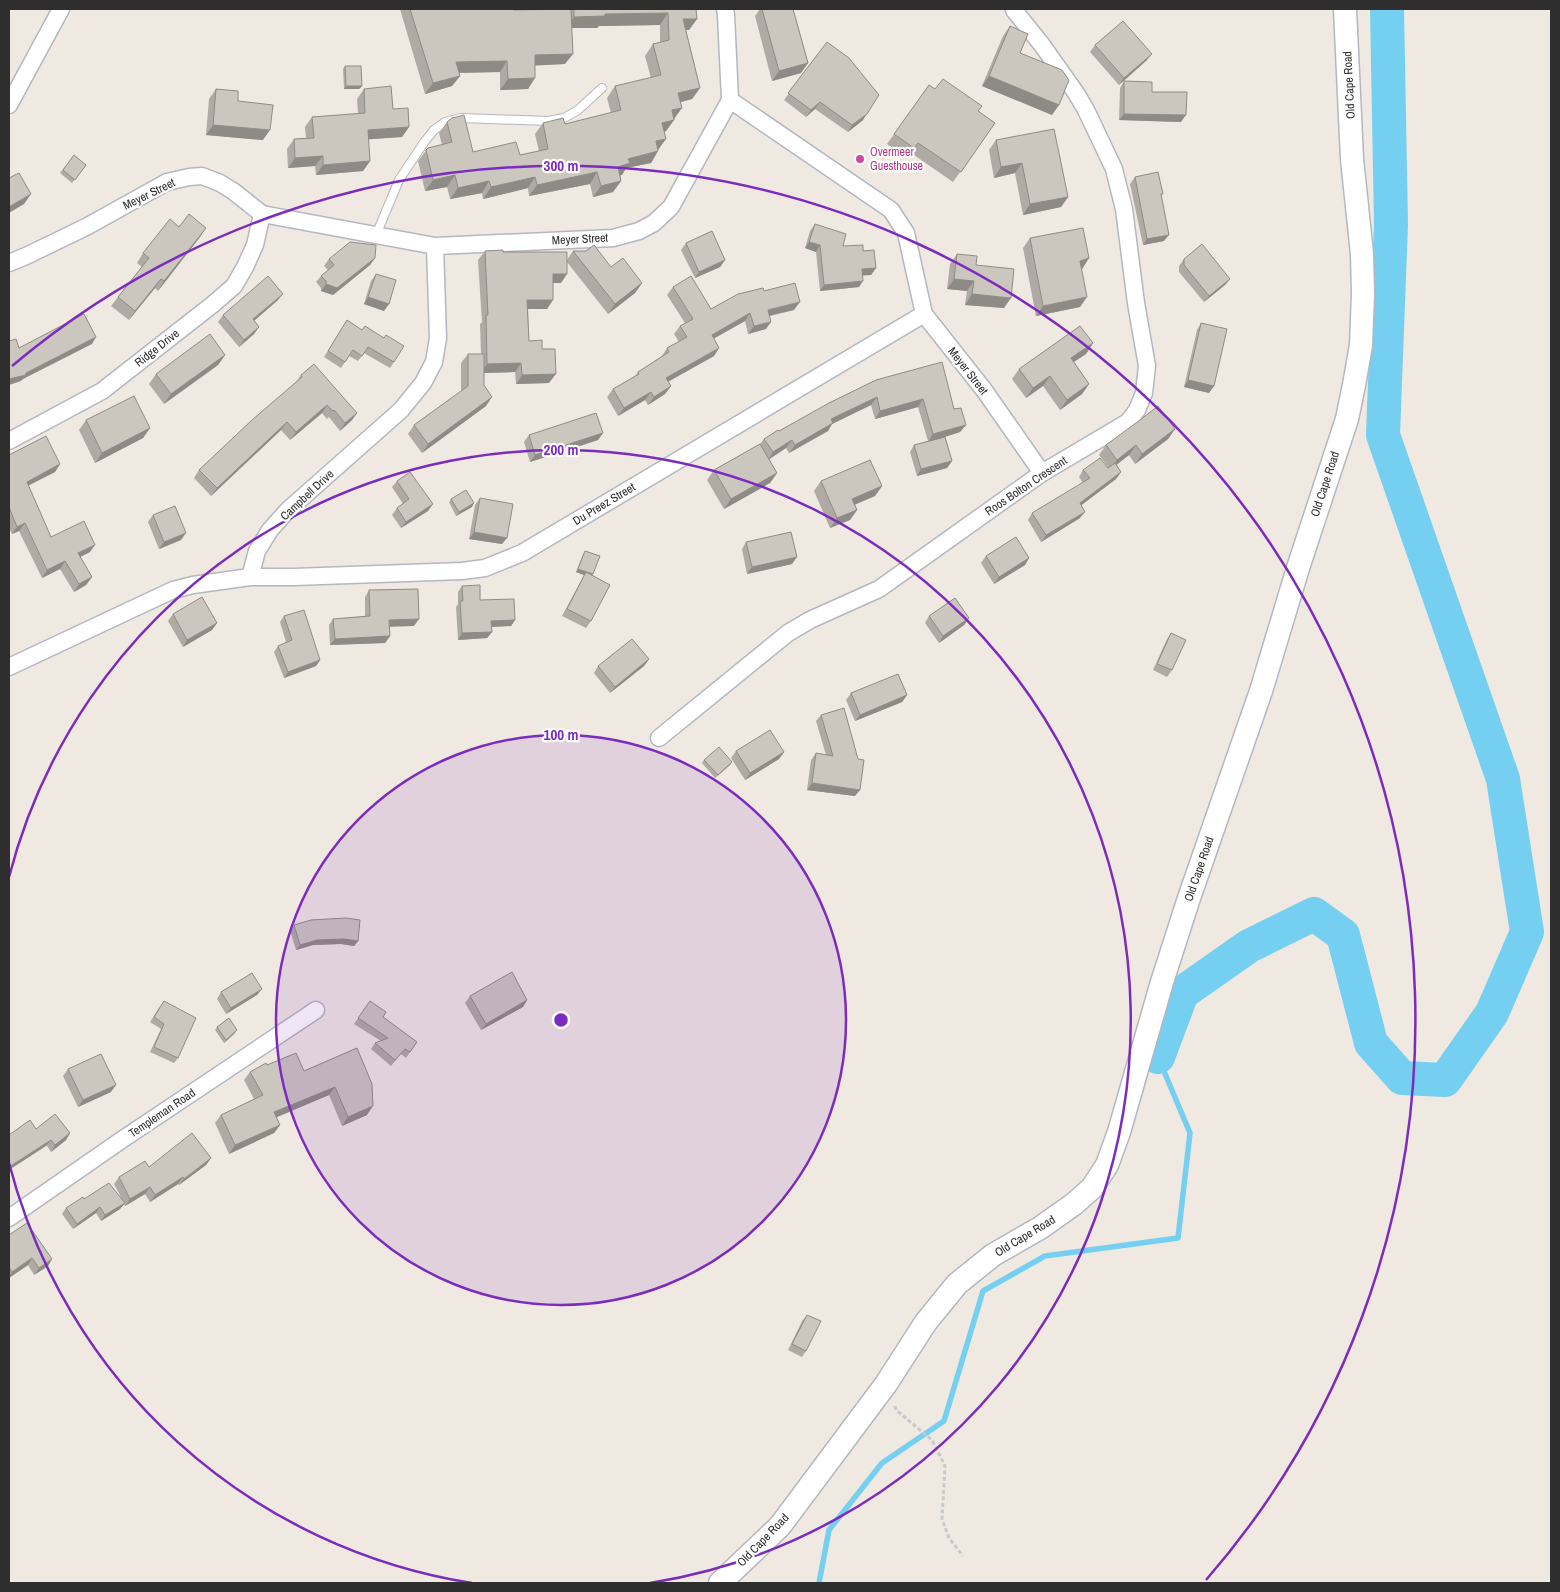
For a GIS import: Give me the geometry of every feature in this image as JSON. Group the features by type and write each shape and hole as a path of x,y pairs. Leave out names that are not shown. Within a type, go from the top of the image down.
{"street":[{"path":"9,105 14,92 60,9"},
{"path":"724,9 726,15 730,100"},
{"name":"Old Cape Road","path":"720,1583 780,1526 886,1384 926,1322 957,1284 993,1255 1040,1228 1074,1204 1092,1188 1107,1165 1119,1132 1189,898 1261,691 1298,568 1347,419 1354,385 1360,345 1363,294 1362,254 1352,159 1345,9"},
{"name":"Roos Bolton Crescent","path":"660,738 788,633 810,620 879,589 1042,473 1128,422 1137,410 1144,393 1147,366 1136,303 1124,210 1114,169 1076,93 1014,10"},
{"name":"Meyer Street","path":"9,263 86,226 167,182 202,176 220,183 233,191 262,214 435,246 613,238 639,231 654,223 671,207 730,100 891,210 906,233 924,314 984,390 1042,473"},
{"name":"Ridge Drive","path":"9,441 102,391 234,286 255,245 262,214"},
{"name":"Campbell Drive","path":"250,577 257,551 276,523 288,510 401,410 423,382 434,362 438,338 435,246"},
{"name":"Du Preez Street","path":"250,577 452,572 485,568 522,553 924,314"},
{"path":"9,667 173,590 250,577"},
{"name":"Templeman Road","path":"9,1218 316,1010"}],"lane":[{"path":"376,235 399,180 425,141 434,130 445,122 461,118 548,121 564,118 578,110 602,88"}],"path":[{"path":"886,1384 896,1410 932,1440 945,1466 942,1519 949,1538 964,1556"}],"building":[{"path":"410,9 571,9 573,54 535,55 535,78 508,79 507,61 456,62 460,76 433,83"},
{"path":"574,9 696,9 697,19 683,19 700,88 678,93 682,108 672,110 674,120 662,123 666,139 656,141 658,151 628,159 630,163 618,167 621,181 601,186 597,172 537,185 535,177 491,187 489,181 458,188 455,175 433,180 426,150 452,142 447,122 452,118 464,115 473,152 516,142 520,155 548,149 543,123 563,118 565,124 621,110 615,86 661,75 653,44 669,40 668,13 605,14 605,16 574,17"},
{"path":"762,9 793,9 808,63 779,71"},
{"path":"1123,21 1152,54 1124,78 1095,45"},
{"path":"1010,26 1028,34 1020,53 1062,70 1069,80 1059,105 989,76"},
{"path":"827,42 849,58 879,95 867,114 852,125 820,102 811,110 788,93"},
{"path":"345,66 361,66 362,86 346,86"},
{"path":"943,79 982,106 978,111 995,123 961,172 918,143 914,148 894,134 929,85 935,89"},
{"path":"1124,81 1152,82 1152,92 1187,92 1186,115 1124,114"},
{"path":"391,86 393,109 408,108 409,127 368,130 370,161 323,165 323,156 295,158 294,139 314,138 312,117 365,113 364,89"},
{"path":"216,89 238,91 238,101 273,105 270,130 213,125"},
{"path":"1054,129 1068,197 1030,204 1022,163 1001,167 996,140"},
{"path":"74,155 86,165 75,180 63,170"},
{"path":"1158,172 1169,235 1147,239 1135,177"},
{"path":"19,173 31,194 9,207 9,178"},
{"path":"189,214 206,228 164,281 161,279 135,311 118,297 149,258 143,253 170,219 179,227"},
{"path":"815,224 846,234 843,246 863,245 863,251 874,250 876,268 862,269 863,281 824,285 820,245 809,242"},
{"path":"1083,228 1089,258 1080,261 1087,297 1043,306 1030,238"},
{"path":"712,231 725,260 699,272 686,243"},
{"path":"350,242 376,245 375,258 337,288 326,284 326,281 321,276 334,265 329,259"},
{"path":"1202,244 1230,279 1209,296 1184,265 1184,259"},
{"path":"594,245 611,267 623,258 642,283 615,304 573,251 586,251"},
{"path":"503,250 503,252 567,252 567,274 553,274 553,300 527,300 529,341 542,340 542,349 555,349 556,374 522,375 521,363 487,364 486,315 488,315 485,251"},
{"path":"957,254 977,256 976,265 1014,269 1011,298 972,294 974,281 954,279"},
{"path":"376,274 396,280 389,304 368,297"},
{"path":"268,276 283,294 253,319 259,327 244,340 223,315"},
{"path":"691,276 711,309 738,294 763,288 764,291 795,283 800,302 768,310 771,322 754,326 750,313 712,335 719,348 666,378 671,386 654,397 651,392 624,408 613,389 639,374 638,372 669,352 667,348 687,337 680,326 693,319 673,287"},
{"path":"84,314 96,337 26,373 26,375 9,379 9,341 16,339 19,348"},
{"path":"347,320 362,330 365,326 384,338 386,335 404,346 394,362 368,347 362,356 353,350 345,362 328,351"},
{"path":"1201,323 1227,329 1214,386 1188,380"},
{"path":"1080,326 1093,343 1071,358 1089,384 1067,400 1050,376 1033,388 1019,369"},
{"path":"210,334 225,355 171,394 156,374"},
{"path":"468,354 484,354 484,385 492,397 428,444 414,425 468,386"},
{"path":"942,362 954,409 961,408 966,425 933,434 923,399 880,411 877,397 831,419 833,423 795,445 792,440 773,452 764,439 829,403 876,380"},
{"path":"314,364 357,413 345,423 327,405 296,432 287,422 217,488 199,470"},
{"path":"134,396 150,428 102,453 86,420"},
{"path":"1158,406 1175,429 1142,454 1136,445 1117,460 1106,445"},
{"path":"596,413 603,433 535,455 529,435"},
{"path":"46,436 60,464 27,482 51,537 84,521 95,545 78,553 92,577 79,584 65,561 47,570 25,523 17,527 9,507 9,455"},
{"path":"945,437 952,461 921,469 914,445"},
{"path":"760,444 777,473 731,499 714,470"},
{"path":"1100,458 1108,468 1115,463 1121,472 1080,503 1085,512 1046,535 1032,513 1090,478 1083,470"},
{"path":"870,460 882,486 852,499 857,510 837,518 821,481"},
{"path":"410,472 433,504 406,522 397,508 409,499 397,481"},
{"path":"466,490 474,503 459,512 451,499"},
{"path":"480,498 513,504 507,538 474,532"},
{"path":"175,506 186,533 164,542 153,515"},
{"path":"791,532 797,557 752,567 746,542"},
{"path":"1016,537 1029,558 999,577 986,556"},
{"path":"585,551 600,556 593,574 578,569"},
{"path":"586,572 610,585 591,621 567,609"},
{"path":"480,585 480,600 514,599 515,620 491,621 492,632 462,633 460,601 463,601 462,586"},
{"path":"418,589 419,619 389,620 390,636 335,639 333,619 370,616 369,590"},
{"path":"202,597 217,623 187,640 173,614"},
{"path":"955,598 969,618 943,636 929,616"},
{"path":"304,610 320,660 288,672 278,646 292,640 284,616"},
{"path":"1171,633 1186,640 1172,670 1157,664"},
{"path":"632,639 649,659 615,687 598,666"},
{"path":"898,674 907,695 860,715 851,693"},
{"path":"844,708 858,759 864,760 860,790 812,783 816,753 833,756 821,715"},
{"path":"770,730 784,752 750,773 736,751"},
{"path":"719,747 732,762 718,775 704,760"},
{"path":"346,918 360,920 358,941 344,939 317,940 300,945 294,925 311,920"},
{"path":"512,972 527,1000 486,1024 470,996"},
{"path":"252,973 262,989 231,1008 221,992"},
{"path":"164,1001 196,1018 178,1058 154,1047 164,1024 154,1017"},
{"path":"370,1001 386,1012 383,1017 417,1042 410,1052 405,1049 395,1060 375,1043 388,1038 358,1018"},
{"path":"229,1018 237,1030 226,1040 217,1027"},
{"path":"357,1048 372,1084 373,1106 348,1117 335,1087 274,1112 280,1125 235,1145 221,1115 263,1095 250,1072 266,1063 267,1065 296,1053 304,1071"},
{"path":"101,1054 116,1085 83,1100 68,1069"},
{"path":"55,1114 70,1133 55,1145 51,1140 9,1167 9,1135 30,1120 36,1129"},
{"path":"192,1133 211,1158 184,1179 183,1177 155,1195 150,1187 130,1199 119,1177 145,1161 149,1167"},
{"path":"109,1183 125,1203 105,1215 100,1207 77,1224 66,1208"},
{"path":"27,1223 52,1259 39,1268 32,1258 12,1272 9,1267 9,1235"},
{"path":"807,1315 821,1321 806,1351 792,1344"}],"waterway":[{"path":"1158,1057 1182,993 1249,946 1314,914 1343,935 1371,1043 1402,1078 1445,1080 1492,1013 1527,932 1503,779 1383,435 1391,224 1387,9"},
{"path":"819,1583 829,1530 882,1463 944,1421 983,1291 1045,1256 1178,1238 1190,1133 1158,1057"}],"place":[{"name":"Overmeer Guesthouse","path":"860,159"}]}
